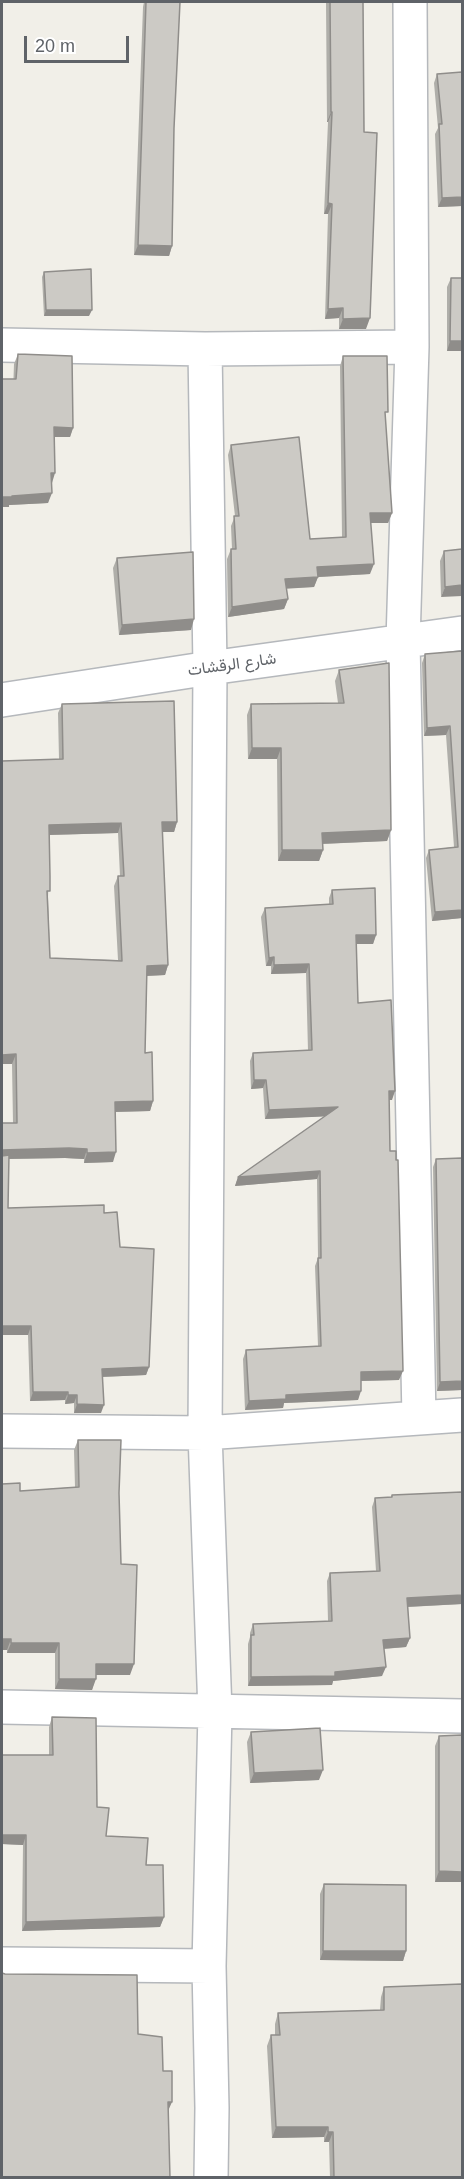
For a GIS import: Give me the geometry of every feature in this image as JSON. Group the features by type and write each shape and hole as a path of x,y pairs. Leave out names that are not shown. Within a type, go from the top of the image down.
{"street":[{"path":"410,2 412,346 403,641 419,1418"},
{"path":"2,345 205,349 412,346"},
{"path":"205,349 210,668 205,1433 215,1712 209,1966 211,2178"},
{"name":"شارع الرقشات","path":"2,700 462,633"},
{"path":"2,1431 205,1433 462,1415"},
{"path":"2,1707 462,1716"},
{"path":"2,1964 209,1966"}],"building":[{"path":"146,2 180,2 174,128 172,246 138,245"},
{"path":"330,2 363,2 364,132 377,133 370,318 343,319 343,308 328,309 332,204 328,203 332,112"},
{"path":"462,72 462,197 442,198 439,124 442,124 437,74"},
{"path":"91,269 92,310 46,310 44,272"},
{"path":"451,278 462,278 462,341 450,341"},
{"path":"18,354 72,356 73,428 54,427 55,473 51,473 52,493 2,497 2,379 16,379"},
{"path":"343,356 387,356 388,412 385,412 392,513 370,513 374,564 317,567 318,577 285,579 288,599 232,607 231,549 236,549 234,516 239,516 231,445 299,437 310,539 346,537"},
{"path":"462,549 462,585 445,587 444,551"},
{"path":"193,552 194,619 122,625 117,558"},
{"path":"462,651 462,910 435,912 429,850 458,847 450,726 427,728 425,654"},
{"path":"389,663 391,830 322,833 323,850 282,850 281,748 252,748 251,704 344,703 339,670"},
{"path":"174,701 177,822 162,822 168,965 147,966 145,1053 152,1052 153,1101 115,1102 116,1152 87,1153 87,1149 69,1148 2,1150 2,1123 17,1123 16,1054 2,1055 2,761 63,759 62,704","holes":["121,823 124,876 118,876 122,961 50,958 47,891 50,891 49,825"]},
{"path":"375,888 376,935 356,935 358,1003 391,1000 395,1091 389,1091 390,1151 396,1151 396,1160 398,1160 403,1371 361,1372 361,1391 286,1395 286,1399 249,1401 246,1350 321,1346 318,1258 321,1258 320,1171 238,1177 338,1107 269,1110 266,1080 254,1080 253,1053 312,1050 309,964 274,965 274,957 269,958 265,908 333,904 332,890"},
{"path":"9,1155 8,1208 104,1205 104,1213 117,1212 120,1247 154,1249 149,1367 102,1369 104,1405 77,1404 77,1395 68,1395 68,1392 33,1392 31,1326 2,1326 2,1156"},
{"path":"462,1158 462,1381 440,1382 436,1159"},
{"path":"78,1440 121,1440 119,1493 121,1564 137,1565 134,1664 96,1664 96,1679 59,1679 59,1643 11,1643 11,1639 2,1639 2,1484 20,1483 20,1491 79,1487"},
{"path":"462,1492 462,1595 407,1598 410,1638 383,1640 386,1667 335,1672 335,1676 251,1677 253,1624 332,1621 330,1573 380,1571 375,1498 392,1497 392,1495"},
{"path":"52,1717 96,1718 97,1807 109,1808 106,1836 148,1838 146,1865 163,1865 164,1917 26,1922 26,1835 2,1835 2,1755 53,1755"},
{"path":"320,1728 323,1770 254,1773 251,1732"},
{"path":"462,1735 462,1872 439,1871 439,1736"},
{"path":"324,1884 406,1885 406,1951 323,1951"},
{"path":"2,1973 137,1975 138,2034 162,2037 163,2071 172,2071 172,2102 168,2102 170,2178 2,2178"},
{"path":"462,1984 462,2178 334,2178 333,2132 328,2132 328,2127 276,2127 271,2035 280,2035 278,2013 384,2010 384,1987"}]}
